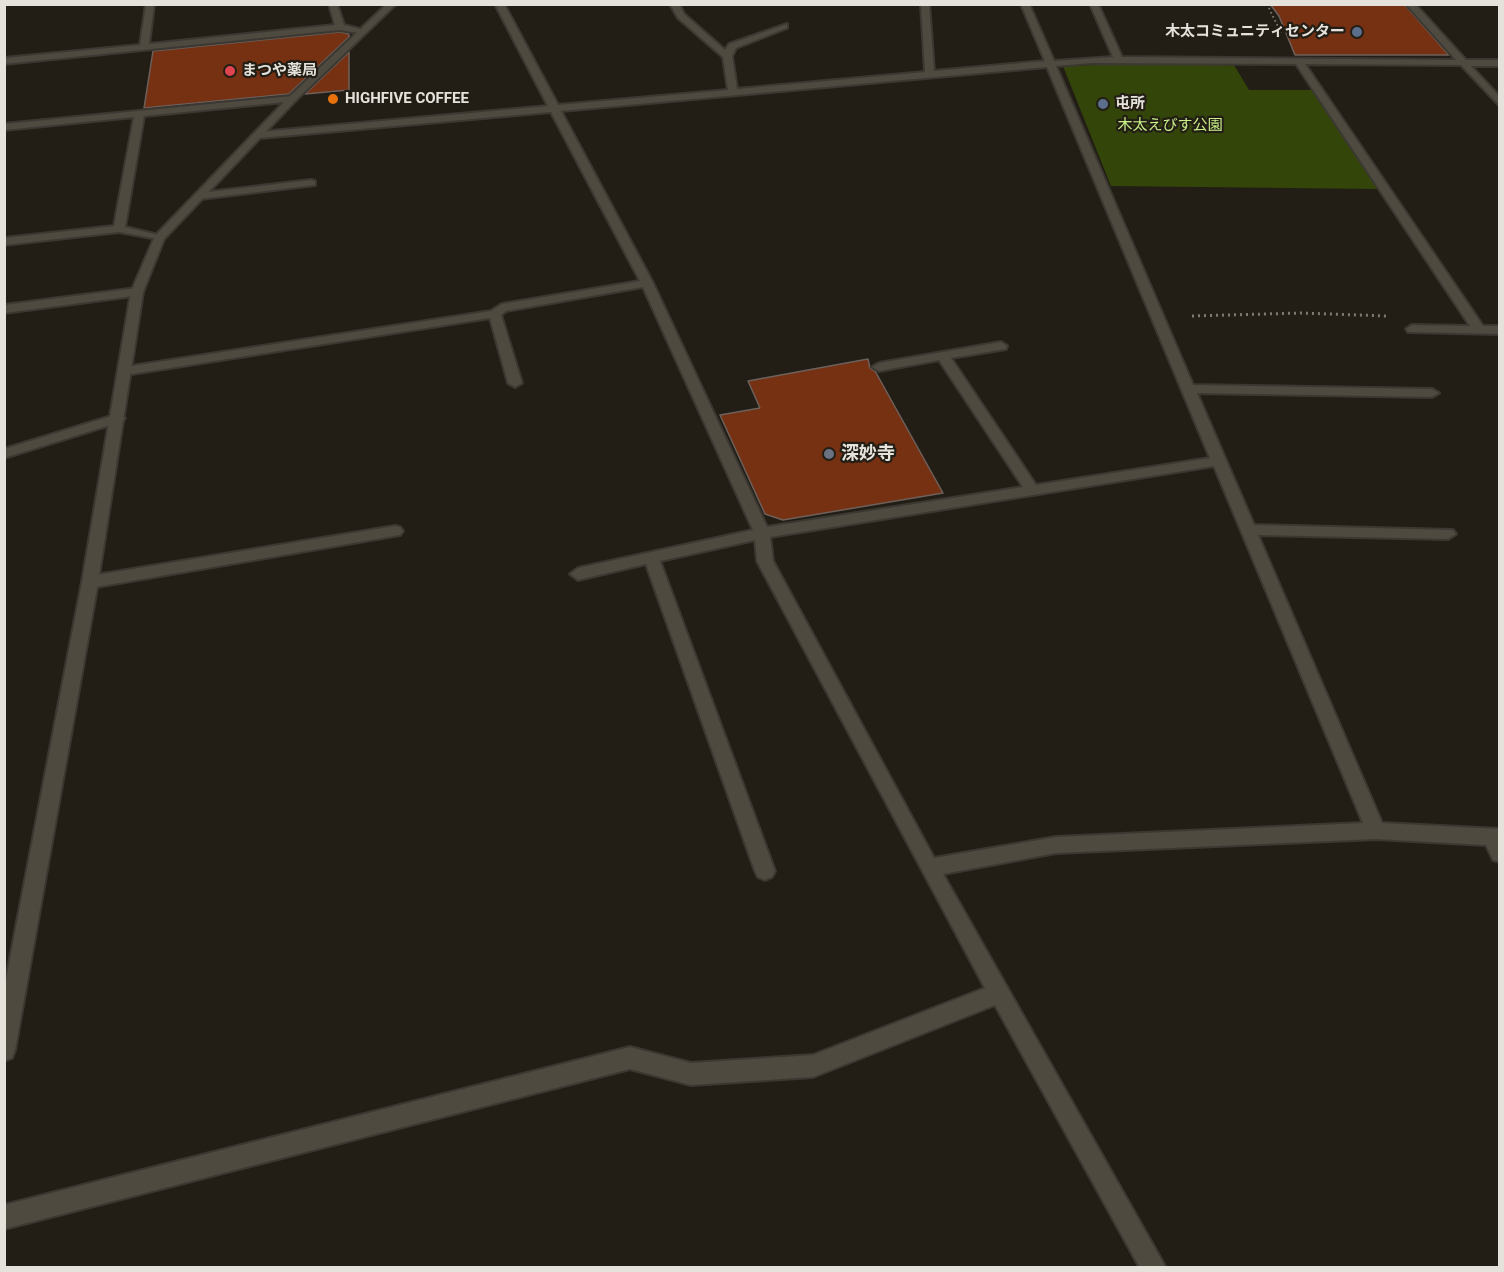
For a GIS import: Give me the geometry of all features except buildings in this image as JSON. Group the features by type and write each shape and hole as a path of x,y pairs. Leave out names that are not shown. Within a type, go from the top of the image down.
{"street":[{"path":"144,44 150,4"},
{"path":"333,4 340,27"},
{"path":"4,1050 90,582 137,291 159,238 292,99 392,4"},
{"path":"499,4 647,284 762,533 765,561 929,868 1154,1268"},
{"path":"674,4 681,16 727,57"},
{"path":"925,4 930,74"},
{"path":"1024,4 1376,831"},
{"path":"1094,4 1118,58"},
{"path":"1410,4 1500,103"},
{"path":"733,93 727,57 732,46 784,26"},
{"path":"4,61 144,44 340,27 364,31"},
{"path":"260,135 1118,58 1500,63"},
{"path":"1298,61 1479,330"},
{"path":"4,127 292,99"},
{"path":"119,229 140,112"},
{"path":"200,196 311,183"},
{"path":"4,242 119,229 159,238"},
{"path":"125,371 495,314 502,308 647,284"},
{"path":"4,309 137,291"},
{"path":"495,314 515,384"},
{"path":"1412,329 1500,330"},
{"path":"879,367 1001,346"},
{"path":"943,356 1033,491"},
{"path":"1187,389 1432,393"},
{"path":"4,454 118,418"},
{"path":"578,574 762,533 1218,461"},
{"path":"1247,530 1448,534"},
{"path":"90,582 395,531"},
{"path":"651,558 765,871"},
{"path":"929,868 1056,845 1376,831 1497,843"},
{"path":"4,1216 630,1058 691,1074 813,1066 999,993"}],"path":[{"path":"1156,317 1301,313 1386,316 1406,321 1412,329"}],"green space":[{"name":"木太えびす公園","path":"1234,65 1249,90 1312,90 1378,189 1111,186 1063,66"}],"place":[{"name":"木太コミュニティセンター","path":"1357,32"},
{"name":"まつや薬局","path":"230,71"},
{"name":"HIGHFIVE COFFEE","path":"333,99"},
{"name":"屯所","path":"1103,104"},
{"name":"深妙寺","path":"829,454"}]}
